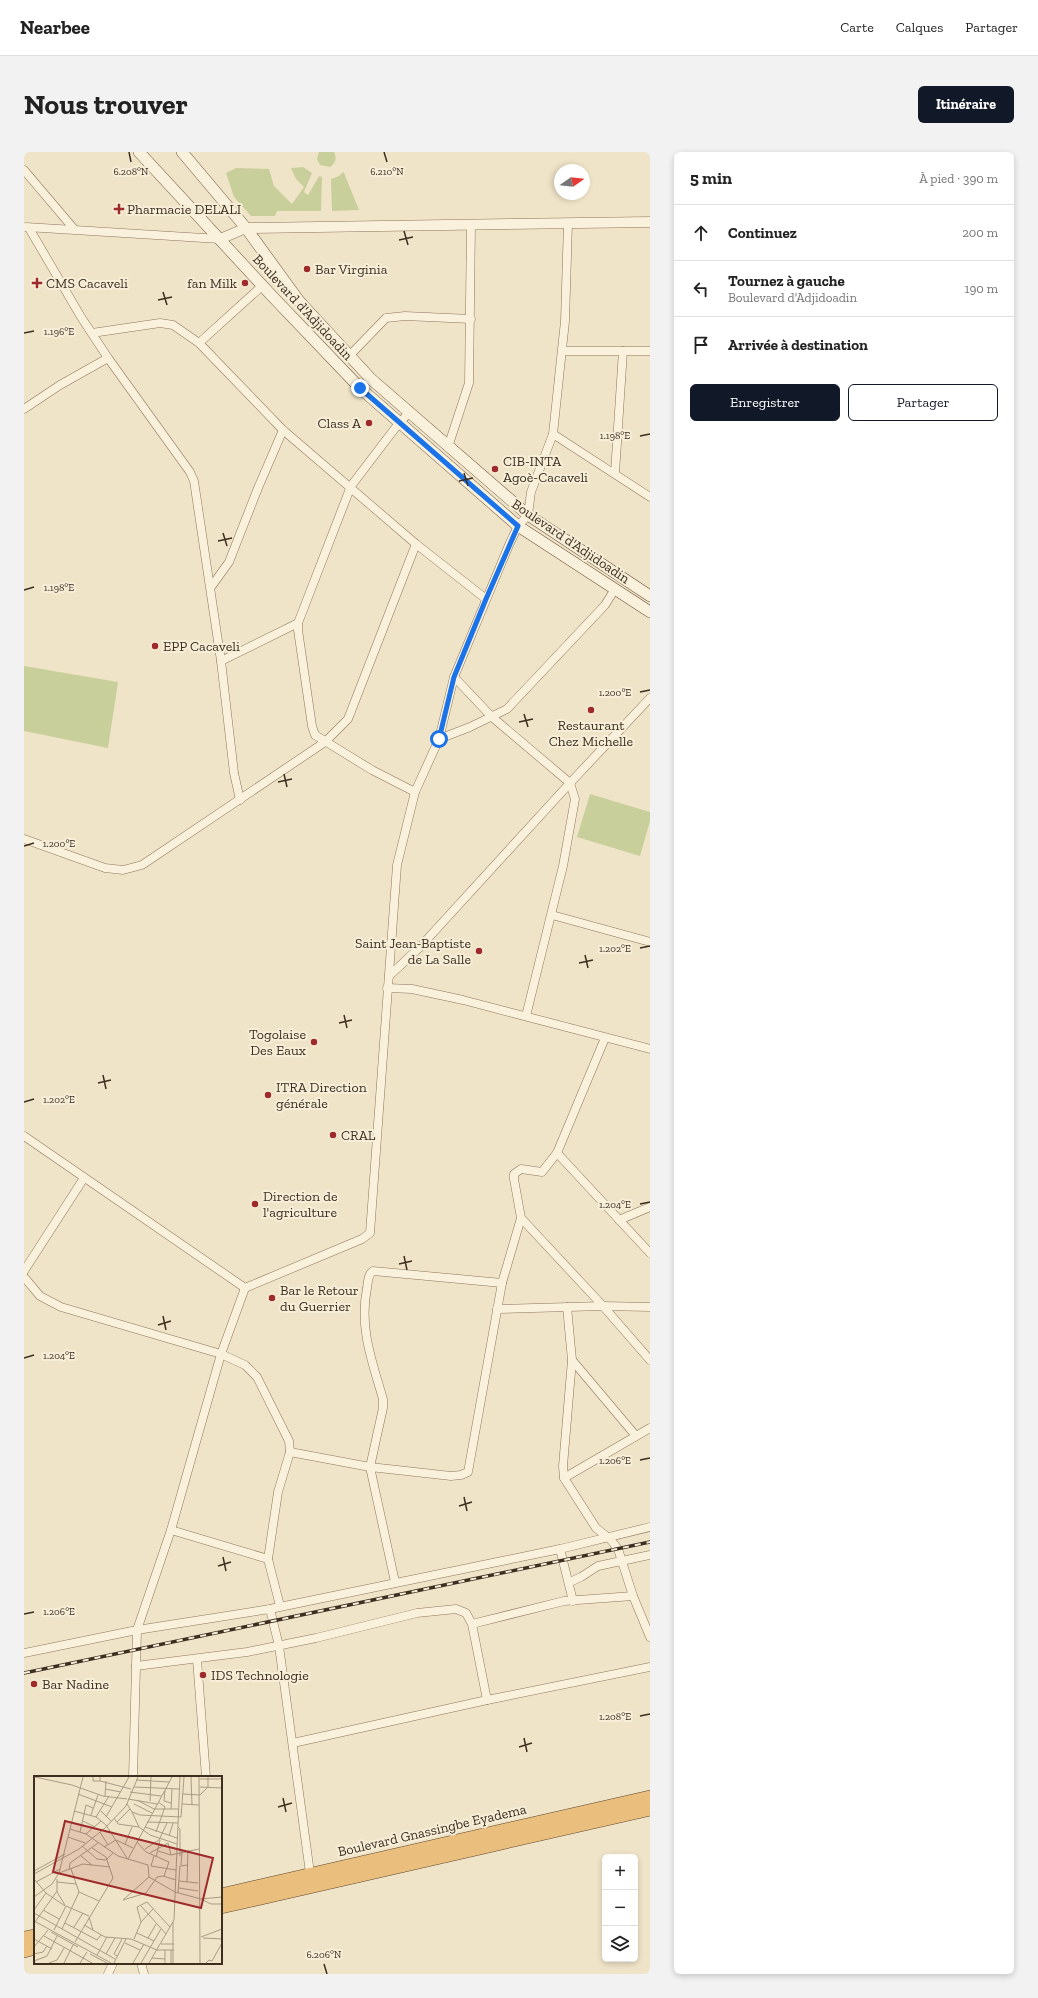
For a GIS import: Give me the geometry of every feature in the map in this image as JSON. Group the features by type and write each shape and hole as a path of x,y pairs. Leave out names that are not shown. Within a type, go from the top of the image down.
{"highway":[{"name":"Boulevard Gnassingbe Eyadema","path":"222,1895 310,1873 650,1797"},
{"name":"Boulevard Gnassingbe Eyadema","path":"222,1907 650,1809"},
{"path":"24,1938 34,1936"},
{"path":"24,1951 34,1948"}],"main road":[{"name":"Boulevard d'Adjidoadin","path":"139,152 262,286 360,388 518,526 650,612"},
{"name":"Boulevard d'Adjidoadin","path":"182,152 246,228 299,301 371,379 528,515 650,596"}],"street":[{"path":"24,170 74,229"},
{"path":"26,227 220,239 246,228 650,222"},
{"path":"133,1776 137,1630 171,1530 221,1354 245,1288 362,1239 370,1233 397,865 415,792 439,739 454,677 518,526 528,515 531,492 553,434 562,351 568,223"},
{"path":"448,447 469,383 471,224"},
{"path":"26,227 108,358 190,472 196,489 211,586 234,773 240,800"},
{"path":"199,343 262,286"},
{"path":"350,355 386,318 405,316 471,319"},
{"path":"92,333 166,323 173,325 199,343 283,430 416,544 486,599"},
{"path":"562,351 650,351"},
{"path":"615,473 623,351"},
{"path":"24,409 60,385 108,358"},
{"path":"409,413 399,423 350,486 298,623 298,637 312,730 315,734 325,742 415,792"},
{"path":"211,586 230,562 258,488 283,430"},
{"path":"553,434 650,497"},
{"path":"24,839 105,868 123,870 142,865 325,742 348,719 416,544"},
{"path":"439,739 508,709 605,604 615,589"},
{"path":"221,660 298,623"},
{"path":"454,677 492,717 570,782 575,804 552,915 535,974 526,1016"},
{"path":"388,976 420,947 570,782 650,698"},
{"path":"552,915 650,942"},
{"path":"387,988 419,991 526,1016 604,1038 650,1049"},
{"path":"290,1452 370,1467 451,1476 461,1475 468,1472 502,1283 520,1218 514,1174 521,1169 542,1172 557,1153 604,1038"},
{"path":"24,1136 245,1288"},
{"path":"557,1153 650,1253"},
{"path":"24,1271 84,1178"},
{"path":"619,1220 650,1207"},
{"path":"520,1218 603,1306 650,1360"},
{"path":"395,1582 370,1467 383,1408 383,1399 367,1345 364,1301 371,1272 502,1283"},
{"path":"25,1281 40,1296 61,1307 221,1354 245,1365 257,1377 289,1440 290,1452 278,1492 268,1559 280,1606"},
{"path":"497,1309 603,1306 650,1307"},
{"path":"567,1307 572,1360 563,1466 564,1478 596,1528 608,1537 618,1548 633,1596 650,1637"},
{"path":"572,1360 636,1436"},
{"path":"564,1478 650,1428"},
{"path":"24,1653 137,1630 270,1609 560,1549 650,1527"},
{"path":"171,1530 268,1559"},
{"path":"560,1549 570,1582 573,1601"},
{"path":"570,1582 598,1566 650,1555"},
{"path":"472,1624 558,1603 633,1596"},
{"path":"270,1609 279,1646 310,1873"},
{"path":"136,1666 197,1659 279,1646 417,1613 460,1610 466,1613 472,1624 487,1700"},
{"path":"197,1659 206,1776"},
{"path":"293,1743 487,1700 650,1667"},
{"path":"108,1974 113,1964"},
{"path":"142,1964 144,1974"}],"green space":[{"path":"319,152 334,152 336,158 334,164 330,167 320,165 317,159"},
{"path":"303,167 312,173 304,192 308,195 319,176 322,177 321,211 277,211 275,216 251,216 234,197 226,173 236,168 269,169 274,186 292,204 304,187 296,179 291,168"},
{"path":"343,172 359,210 332,211 331,179 339,176"},
{"path":"24,666 118,682 108,748 24,731"},
{"path":"590,794 650,812 650,821 640,856 577,837"}],"railway":[{"path":"24,1673 650,1542"}],"place":[{"name":"Pharmacie DELALI","path":"119,209"},
{"name":"Bar Virginia","path":"307,269"},
{"name":"CMS Cacaveli","path":"37,283"},
{"name":"fan Milk","path":"245,283"},
{"name":"Class A","path":"369,423"},
{"name":"CIB-INTA Agoè-Cacaveli","path":"495,469"},
{"name":"EPP Cacaveli","path":"155,646"},
{"name":"Restaurant Chez Michelle","path":"591,710"},
{"name":"Saint Jean-Baptiste de La Salle","path":"479,951"},
{"name":"Togolaise Des Eaux","path":"314,1042"},
{"name":"ITRA Direction générale","path":"268,1095"},
{"name":"CRAL","path":"333,1135"},
{"name":"Direction de l'agriculture","path":"255,1204"},
{"name":"Bar le Retour du Guerrier","path":"272,1298"},
{"name":"IDS Technologie","path":"203,1675"},
{"name":"Bar Nadine","path":"34,1684"}],"route":[{"path":"360,388 518,526 454,677 439,739"}]}
